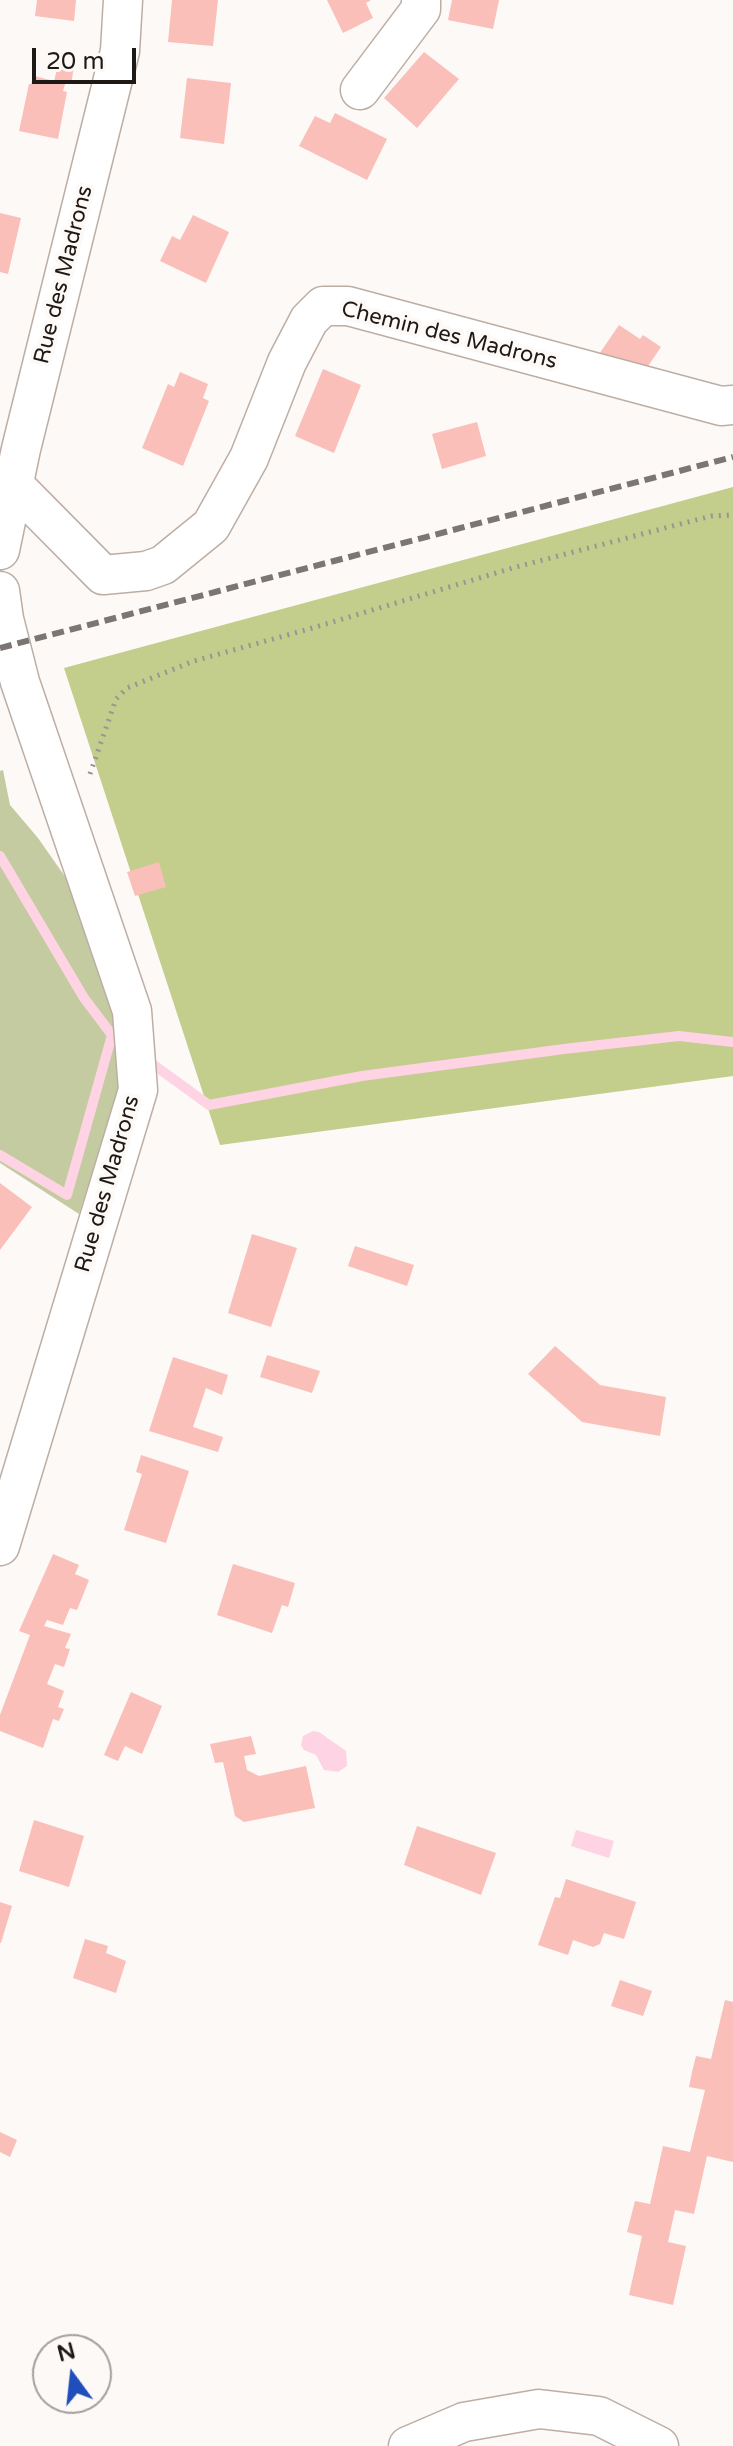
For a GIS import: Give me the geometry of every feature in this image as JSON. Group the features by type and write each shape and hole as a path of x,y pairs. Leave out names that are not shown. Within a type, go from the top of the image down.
{"street":[{"name":"Rue des Madrons","path":"0,550 13,484 120,51 123,0"},
{"path":"360,90 421,9 421,0"},
{"name":"Chemin des Madrons","path":"13,484 103,575 146,571 163,565 211,526 249,458 287,362 309,320 323,306 348,306 721,406 733,405"},
{"name":"Rue des Madrons","path":"0,591 20,682 132,1011 138,1090 0,1546"},
{"path":"408,2446 464,2422 539,2409 599,2416 659,2446"}],"path":[{"path":"68,822 89,776 116,699 127,688 194,661 516,567 711,516 733,515"}],"green space":[{"path":"733,487 733,1076 220,1145 64,668"},
{"path":"3,770 10,805 38,838 85,905 113,982 124,1072 79,1214 0,1163 0,771"}],"shaded area":[{"path":"313,1731 346,1751 347,1766 338,1772 324,1770 316,1755 304,1750 301,1745 303,1736"},
{"path":"576,1830 614,1841 609,1858 571,1846"}],"building":[{"path":"37,0 76,0 74,21 35,16"},
{"path":"172,0 218,0 213,46 168,42"},
{"path":"327,0 371,0 366,3 373,18 343,33"},
{"path":"452,0 499,0 493,29 448,20"},
{"path":"424,52 459,79 417,128 384,98"},
{"path":"59,62 74,67 71,84 65,84 63,91 67,92 58,139 19,131 29,84 34,76 54,81"},
{"path":"187,78 231,83 224,144 180,138"},
{"path":"335,113 387,139 367,180 299,146 315,116 330,123"},
{"path":"0,213 21,218 8,274 0,272"},
{"path":"193,215 229,232 206,283 160,261 172,236 180,240"},
{"path":"619,325 640,339 643,335 661,347 644,372 595,360"},
{"path":"323,369 361,385 334,453 295,436"},
{"path":"180,372 208,384 203,398 209,401 183,466 142,448 168,384 174,387"},
{"path":"477,422 486,456 442,469 432,434"},
{"path":"159,862 166,887 135,896 127,872"},
{"path":"0,1183 32,1207 0,1250"},
{"path":"252,1234 297,1248 271,1327 228,1313"},
{"path":"355,1246 414,1265 407,1286 348,1266"},
{"path":"555,1346 600,1385 666,1397 660,1436 582,1422 528,1374"},
{"path":"267,1355 320,1371 312,1393 260,1377"},
{"path":"173,1357 228,1375 222,1395 206,1388 193,1427 223,1437 218,1452 149,1431"},
{"path":"141,1455 189,1471 166,1543 124,1530 142,1474 136,1472"},
{"path":"53,1554 79,1565 75,1574 89,1580 77,1610 70,1608 63,1625 47,1620 44,1626 71,1634 65,1648 70,1649 64,1667 55,1664 47,1684 64,1691 58,1707 64,1709 59,1721 53,1719 43,1748 0,1731 0,1715 30,1635 19,1631"},
{"path":"233,1564 295,1583 288,1607 282,1605 272,1633 217,1615"},
{"path":"131,1692 162,1706 142,1754 125,1746 118,1761 104,1755"},
{"path":"251,1736 256,1754 244,1756 247,1770 259,1776 306,1766 315,1808 244,1822 235,1816 223,1762 215,1763 210,1744"},
{"path":"34,1820 84,1836 69,1887 19,1871"},
{"path":"417,1826 496,1853 481,1895 404,1865"},
{"path":"566,1879 636,1902 624,1939 604,1933 600,1944 593,1947 573,1940 568,1955 538,1945 555,1897 560,1898"},
{"path":"0,1902 12,1906 1,1943 0,1943"},
{"path":"85,1939 108,1946 106,1953 126,1961 116,1993 73,1978"},
{"path":"620,1980 652,1991 643,2016 611,2006"},
{"path":"725,2000 733,2002 733,2162 707,2156 694,2214 675,2210 668,2242 686,2246 673,2305 629,2295 642,2236 627,2232 635,2201 650,2204 663,2146 690,2152 705,2090 689,2087 692,2072 696,2056 711,2059"},
{"path":"0,2132 17,2140 10,2157 0,2152"}],"waterway":[{"path":"0,856 84,998 112,1035 124,1044"},
{"path":"0,1155 67,1195 112,1035"},
{"path":"147,1060 209,1105 362,1076 564,1049 679,1036 733,1042"}],"railway":[{"path":"0,648 733,457"}]}
